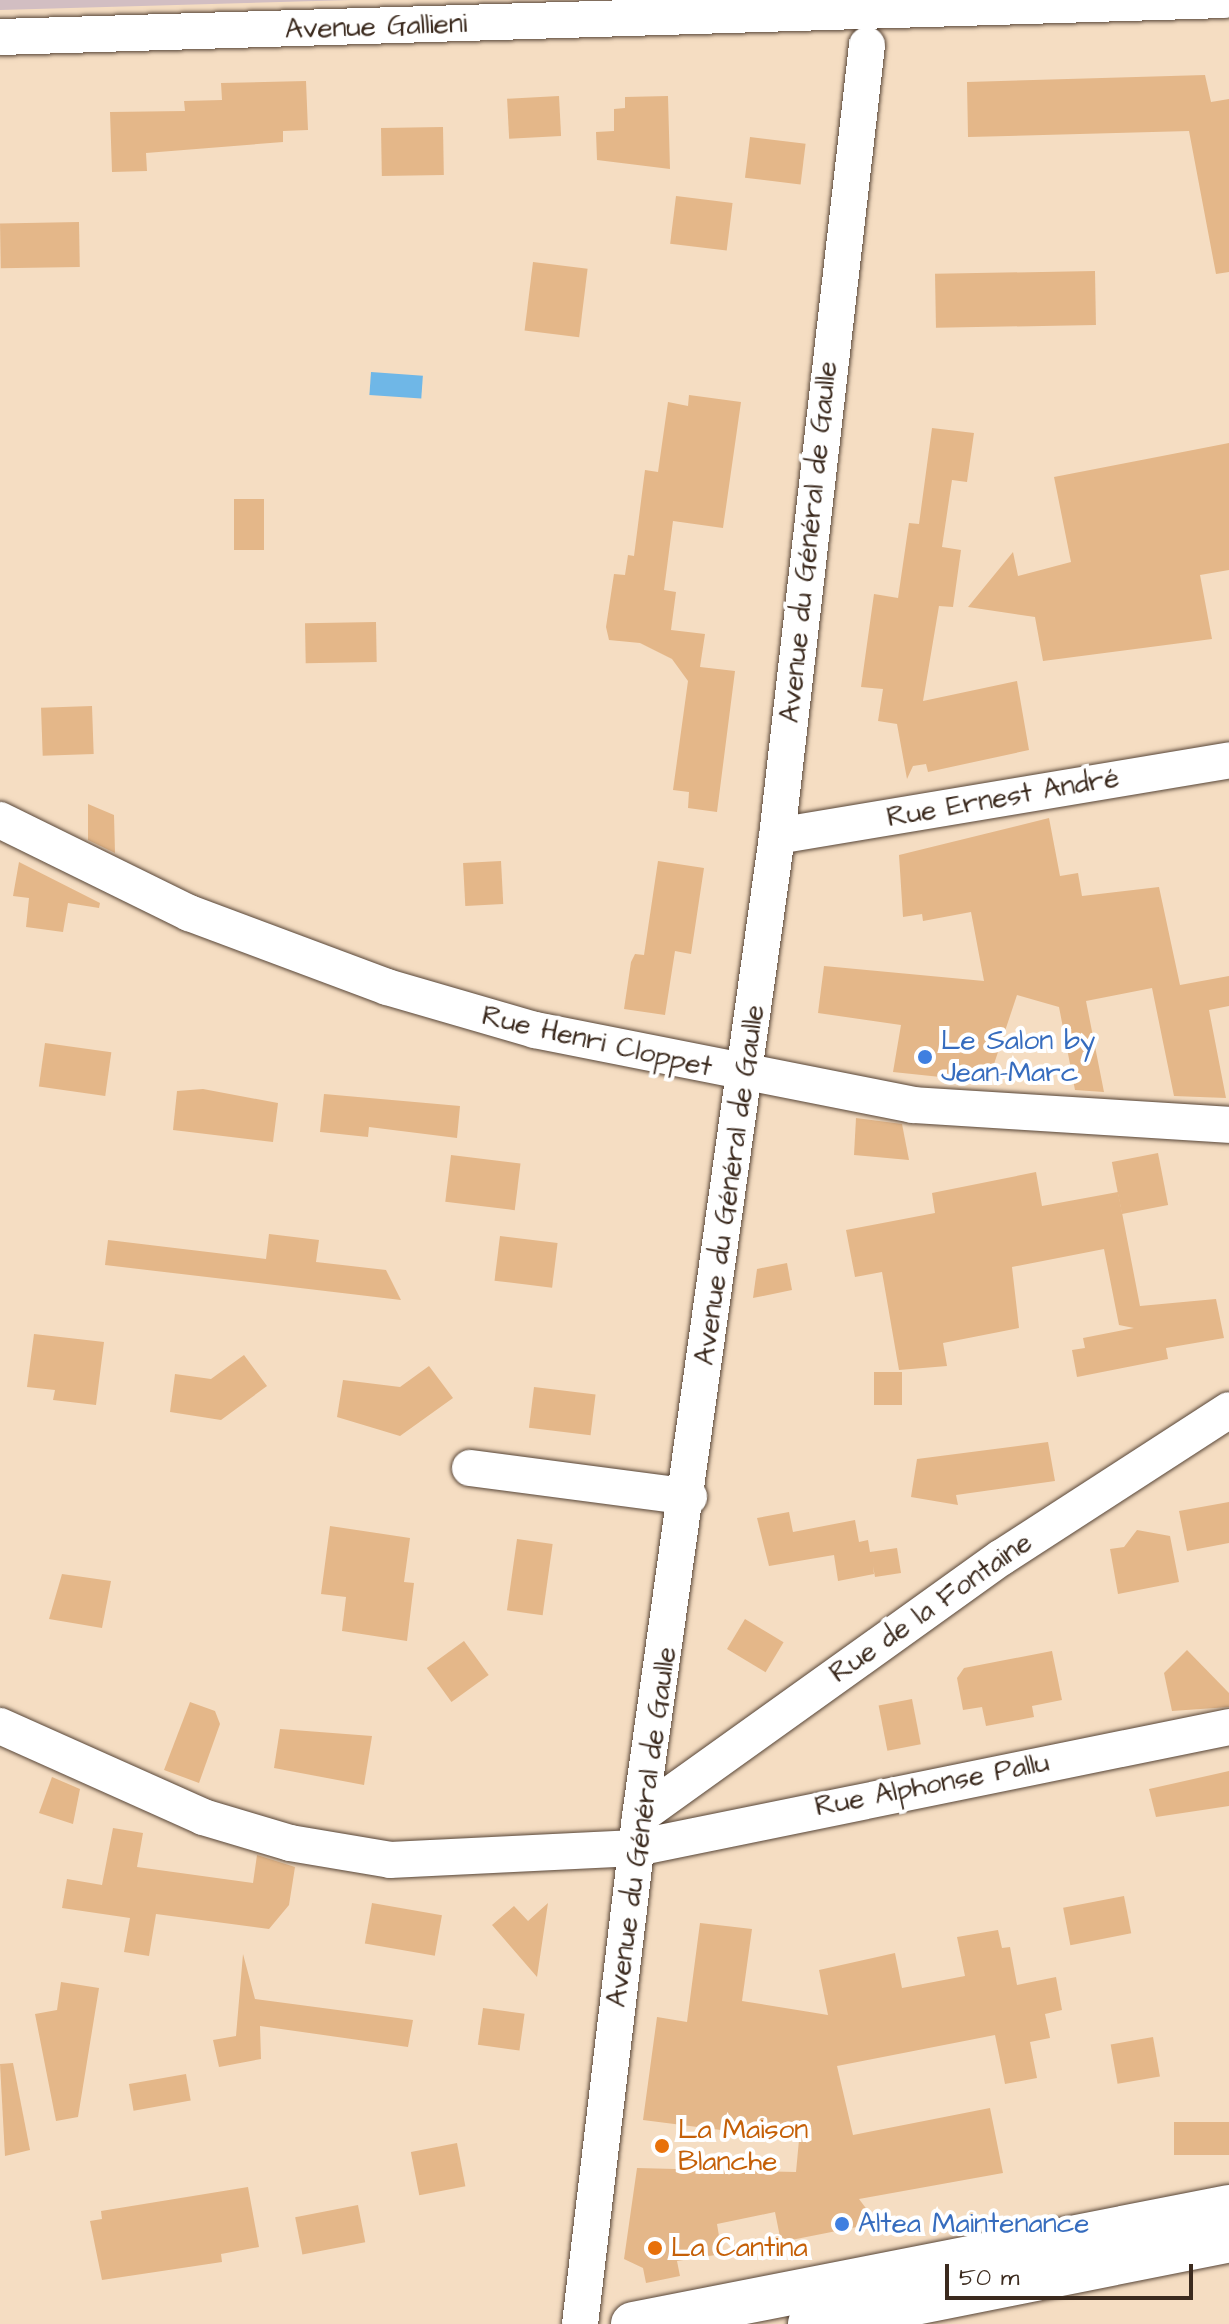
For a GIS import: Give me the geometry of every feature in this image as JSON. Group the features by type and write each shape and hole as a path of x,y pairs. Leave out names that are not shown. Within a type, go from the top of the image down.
{"main road":[{"path":"633,2324 1229,2207"},
{"path":"810,2324 1229,2240"}],"street":[{"name":"Avenue Gallieni","path":"3,45 1223,0"},
{"name":"Avenue du Général de Gaulle","path":"580,2324 638,1832 689,1497 777,836 867,45"},
{"name":"Rue Ernest André","path":"777,836 1229,760"},
{"name":"Rue Henri Cloppet","path":"0,820 189,913 387,987 535,1030 745,1076 913,1105 1229,1125"},
{"name":"Rue de la Fontaine","path":"638,1832 1002,1557 1229,1410"},
{"path":"470,1468 689,1497"},
{"name":"Rue Alphonse Pallu","path":"0,1726 137,1791 290,1843 390,1860 638,1832 1229,1727"}],"shaded area":[{"path":"0,0 351,0 0,10"}],"water":[{"path":"371,372 423,376 421,399 369,395"}],"building":[{"path":"1205,75 1211,102 1229,99 1229,272 1216,274 1189,131 968,137 967,82"},
{"path":"306,81 308,130 283,131 283,142 146,153 147,171 112,172 110,112 185,111 184,101 222,100 221,83"},
{"path":"559,96 561,136 509,139 507,99"},
{"path":"668,96 670,169 597,160 596,132 614,131 614,109 625,108 625,97"},
{"path":"443,127 444,175 382,176 381,128"},
{"path":"750,137 806,144 801,185 745,178"},
{"path":"676,196 733,203 727,251 670,244"},
{"path":"79,222 80,267 1,268 0,223"},
{"path":"533,262 588,269 579,337 525,330"},
{"path":"1095,271 1096,325 936,328 935,274"},
{"path":"689,395 741,402 723,528 673,521 664,590 676,592 671,630 705,634 700,667 735,671 717,812 688,808 689,792 673,790 688,681 672,659 640,643 609,640 606,627 614,574 625,575 628,555 634,556 645,470 658,472 668,402 688,406"},
{"path":"932,428 974,433 967,482 952,480 942,547 961,550 953,607 939,606 923,701 1017,681 1029,750 928,772 926,764 913,766 907,779 897,724 878,721 883,689 861,687 874,594 898,598 909,523 919,524"},
{"path":"1229,443 1229,570 1200,575 1212,639 1043,661 1035,617 968,607 1013,552 1018,576 1071,562 1054,477"},
{"path":"234,499 264,499 264,550 234,550"},
{"path":"376,622 377,662 306,663 305,623"},
{"path":"92,706 94,754 43,756 41,708"},
{"path":"88,804 114,815 115,853 88,840"},
{"path":"1049,818 1060,876 1078,873 1082,896 1159,887 1180,985 1229,976 1229,1006 1209,1010 1226,1098 1174,1096 1152,988 1086,1001 1104,1092 1075,1090 1059,1007 1017,995 988,1082 893,1072 901,1025 818,1013 824,966 984,981 971,912 923,921 922,914 903,917 899,855"},
{"path":"501,861 503,904 465,906 463,863"},
{"path":"658,861 704,868 691,954 675,951 665,1015 624,1009 631,962 635,954 644,955"},
{"path":"19,862 100,903 99,908 68,903 63,932 26,927 29,898 13,896"},
{"path":"45,1043 111,1052 105,1096 39,1087"},
{"path":"203,1089 278,1103 273,1142 173,1130 177,1091"},
{"path":"324,1094 460,1106 457,1138 369,1127 368,1137 320,1132"},
{"path":"856,1118 902,1124 909,1160 854,1155"},
{"path":"1158,1153 1168,1205 1122,1214 1112,1162"},
{"path":"451,1155 520,1164 515,1210 445,1202"},
{"path":"1036,1172 1042,1206 1118,1192 1140,1306 1216,1299 1224,1338 1166,1348 1168,1359 1077,1377 1072,1350 1085,1348 1083,1338 1134,1328 1119,1325 1104,1249 1012,1267 1019,1328 943,1343 947,1366 899,1370 882,1272 855,1277 846,1230 935,1213 932,1193"},
{"path":"269,1234 319,1240 316,1262 386,1270 401,1300 105,1265 108,1240 266,1259"},
{"path":"500,1236 558,1243 552,1288 495,1281"},
{"path":"787,1263 792,1290 753,1298 757,1269"},
{"path":"34,1334 104,1342 96,1405 53,1400 55,1390 27,1387"},
{"path":"244,1355 267,1386 221,1420 170,1412 175,1374 211,1379"},
{"path":"429,1366 453,1398 400,1436 337,1417 343,1380 400,1387"},
{"path":"874,1372 902,1372 902,1405 874,1405"},
{"path":"534,1387 596,1395 591,1435 529,1428"},
{"path":"1048,1442 1055,1481 956,1495 958,1505 911,1497 917,1459"},
{"path":"1229,1502 1229,1543 1187,1551 1179,1511"},
{"path":"789,1512 793,1532 855,1520 859,1542 868,1540 870,1552 897,1548 901,1573 875,1577 873,1566 874,1574 838,1581 834,1555 769,1566 757,1518"},
{"path":"330,1526 410,1538 404,1582 414,1583 407,1641 342,1631 346,1597 321,1594"},
{"path":"1137,1530 1170,1536 1179,1582 1118,1594 1110,1549 1124,1547"},
{"path":"517,1539 553,1544 543,1615 507,1610"},
{"path":"62,1574 111,1581 102,1628 49,1619"},
{"path":"745,1619 784,1642 766,1672 727,1649"},
{"path":"464,1641 489,1675 451,1702 427,1668"},
{"path":"1187,1650 1229,1693 1229,1707 1172,1711 1164,1673"},
{"path":"1052,1651 1062,1700 1032,1706 1034,1717 986,1726 982,1707 963,1710 957,1678 964,1668"},
{"path":"912,1699 921,1744 887,1751 879,1705"},
{"path":"190,1702 215,1711 220,1724 199,1783 164,1770"},
{"path":"280,1729 372,1736 364,1785 274,1768"},
{"path":"1229,1771 1229,1806 1156,1817 1149,1789"},
{"path":"52,1777 80,1789 73,1824 39,1813"},
{"path":"113,1828 143,1833 137,1867 253,1883 257,1855 295,1867 289,1905 269,1929 156,1914 149,1956 124,1952 130,1918 62,1908 67,1879 102,1885"},
{"path":"1124,1896 1131,1933 1070,1945 1063,1908"},
{"path":"372,1903 442,1915 435,1956 365,1943"},
{"path":"548,1903 537,1977 492,1925 514,1906 528,1921"},
{"path":"700,1923 752,1929 742,2001 828,2015 819,1970 895,1953 902,1988 965,1976 957,1937 998,1930 1002,1948 1010,1947 1017,1985 1056,1977 1062,2010 1045,2014 1050,2038 1030,2042 1037,2078 1005,2084 995,2035 837,2066 853,2135 990,2108 1003,2173 859,2199 877,2223 781,2242 775,2212 717,2224 722,2254 677,2261 680,2276 646,2283 643,2268 624,2259 637,2168 796,2172 799,2140 643,2120 657,2017 687,2022"},
{"path":"243,1954 255,1999 413,2020 408,2047 260,2026 261,2059 219,2067 213,2040 236,2036"},
{"path":"61,1982 99,1988 78,2117 56,2121 35,2014 57,2010"},
{"path":"483,2008 525,2014 519,2050 478,2045"},
{"path":"1153,2037 1160,2076 1118,2084 1111,2044"},
{"path":"13,2063 30,2150 5,2156 0,2064"},
{"path":"186,2074 191,2101 134,2111 129,2084"},
{"path":"1174,2122 1229,2122 1229,2155 1174,2155"},
{"path":"457,2143 465,2186 419,2195 411,2152"},
{"path":"248,2187 259,2247 221,2254 222,2262 102,2280 90,2221 102,2219 101,2211"},
{"path":"358,2205 365,2242 302,2255 295,2217"}],"place":[{"name":"Le Salon by Jean-Marc","path":"925,1057"},
{"name":"La Maison Blanche","path":"662,2146"},
{"name":"Altea Maintenance","path":"842,2224"},
{"name":"La Cantina","path":"655,2248"}]}
